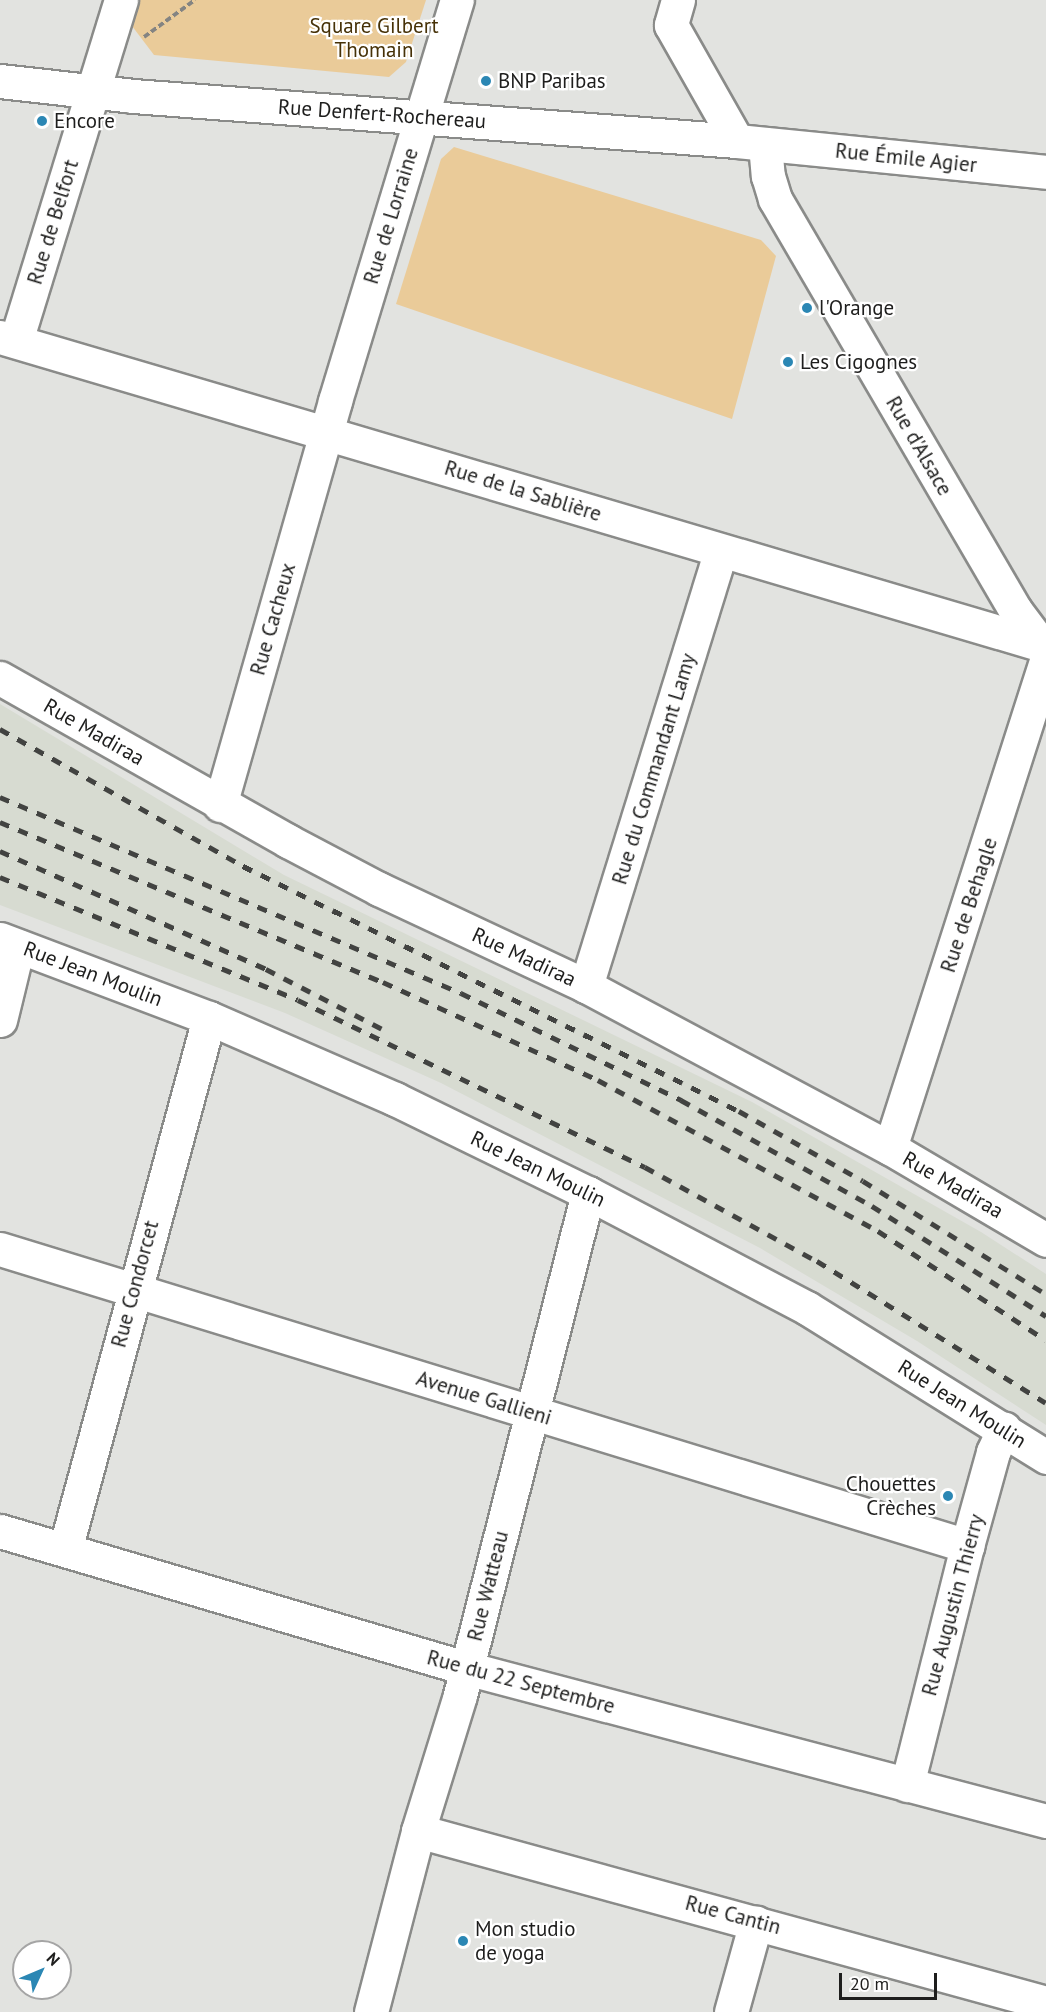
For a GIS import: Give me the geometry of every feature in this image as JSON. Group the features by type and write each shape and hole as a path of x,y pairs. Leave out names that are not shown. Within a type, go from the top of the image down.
{"street":[{"name":"Rue de Belfort","path":"8,339 98,76 121,0"},
{"name":"Rue de Lorraine","path":"326,433 457,0"},
{"name":"Rue d'Alsace","path":"678,0 671,25 751,142 768,176 775,199 1015,610 1045,651"},
{"name":"Rue Denfert-Rochereau","path":"0,81 98,76 421,117 751,142"},
{"name":"Rue Émile Agier","path":"751,142 1046,172"},
{"name":"Rue de la Sablière","path":"8,339 721,551 1045,651"},
{"name":"Rue Cacheux","path":"220,805 326,433"},
{"name":"Rue du Commandant Lamy","path":"586,986 721,551"},
{"name":"Rue de Behagle","path":"890,1148 1045,651"},
{"name":"Rue Madiraa","path":"0,678 220,805 379,889 586,986 890,1148 1046,1240"},
{"name":"Rue Jean Moulin","path":"9,943 209,1018 395,1099 588,1193 807,1308 1004,1428 1046,1457"},
{"path":"0,1020 9,943"},
{"name":"Rue Condorcet","path":"65,1550 132,1290 209,1018"},
{"name":"Rue Watteau","path":"371,2012 418,1831 466,1668 588,1193"},
{"name":"Avenue Gallieni","path":"0,1249 967,1546"},
{"name":"Rue Augustin Thierry","path":"907,1785 967,1546 993,1452 1004,1428"},
{"name":"Rue du 22 Septembre","path":"0,1531 466,1668 1046,1821"},
{"name":"Rue Cantin","path":"418,1831 1046,2003"},
{"path":"731,2012 756,1922"}],"path":[{"path":"98,76 185,11 195,0"}],"shaded area":[{"path":"0,704 284,875 752,1102 981,1232 1046,1274 1046,1425 917,1341 760,1248 441,1083 285,1013 0,905"}],"green space":[{"name":"Square Gilbert Thomain","path":"136,0 426,0 406,62 389,77 154,55 129,22"},
{"path":"454,147 761,240 776,256 732,419 396,304 441,159"}],"railway":[{"path":"0,729 243,866 739,1111 863,1181 1046,1294"},
{"path":"0,797 461,993 681,1100 872,1206 1046,1316"},
{"path":"0,822 383,982 598,1080 878,1231 1046,1340"},
{"path":"0,851 266,969 382,1029"},
{"path":"0,877 298,1000 645,1167 817,1261 1046,1403"}],"place":[{"name":"BNP Paribas","path":"486,81"},
{"name":"Encore","path":"42,121"},
{"name":"l'Orange","path":"807,308"},
{"name":"Les Cigognes","path":"788,362"},
{"name":"Chouettes Crèches","path":"948,1496"},
{"name":"Mon studio de yoga","path":"463,1941"}]}
